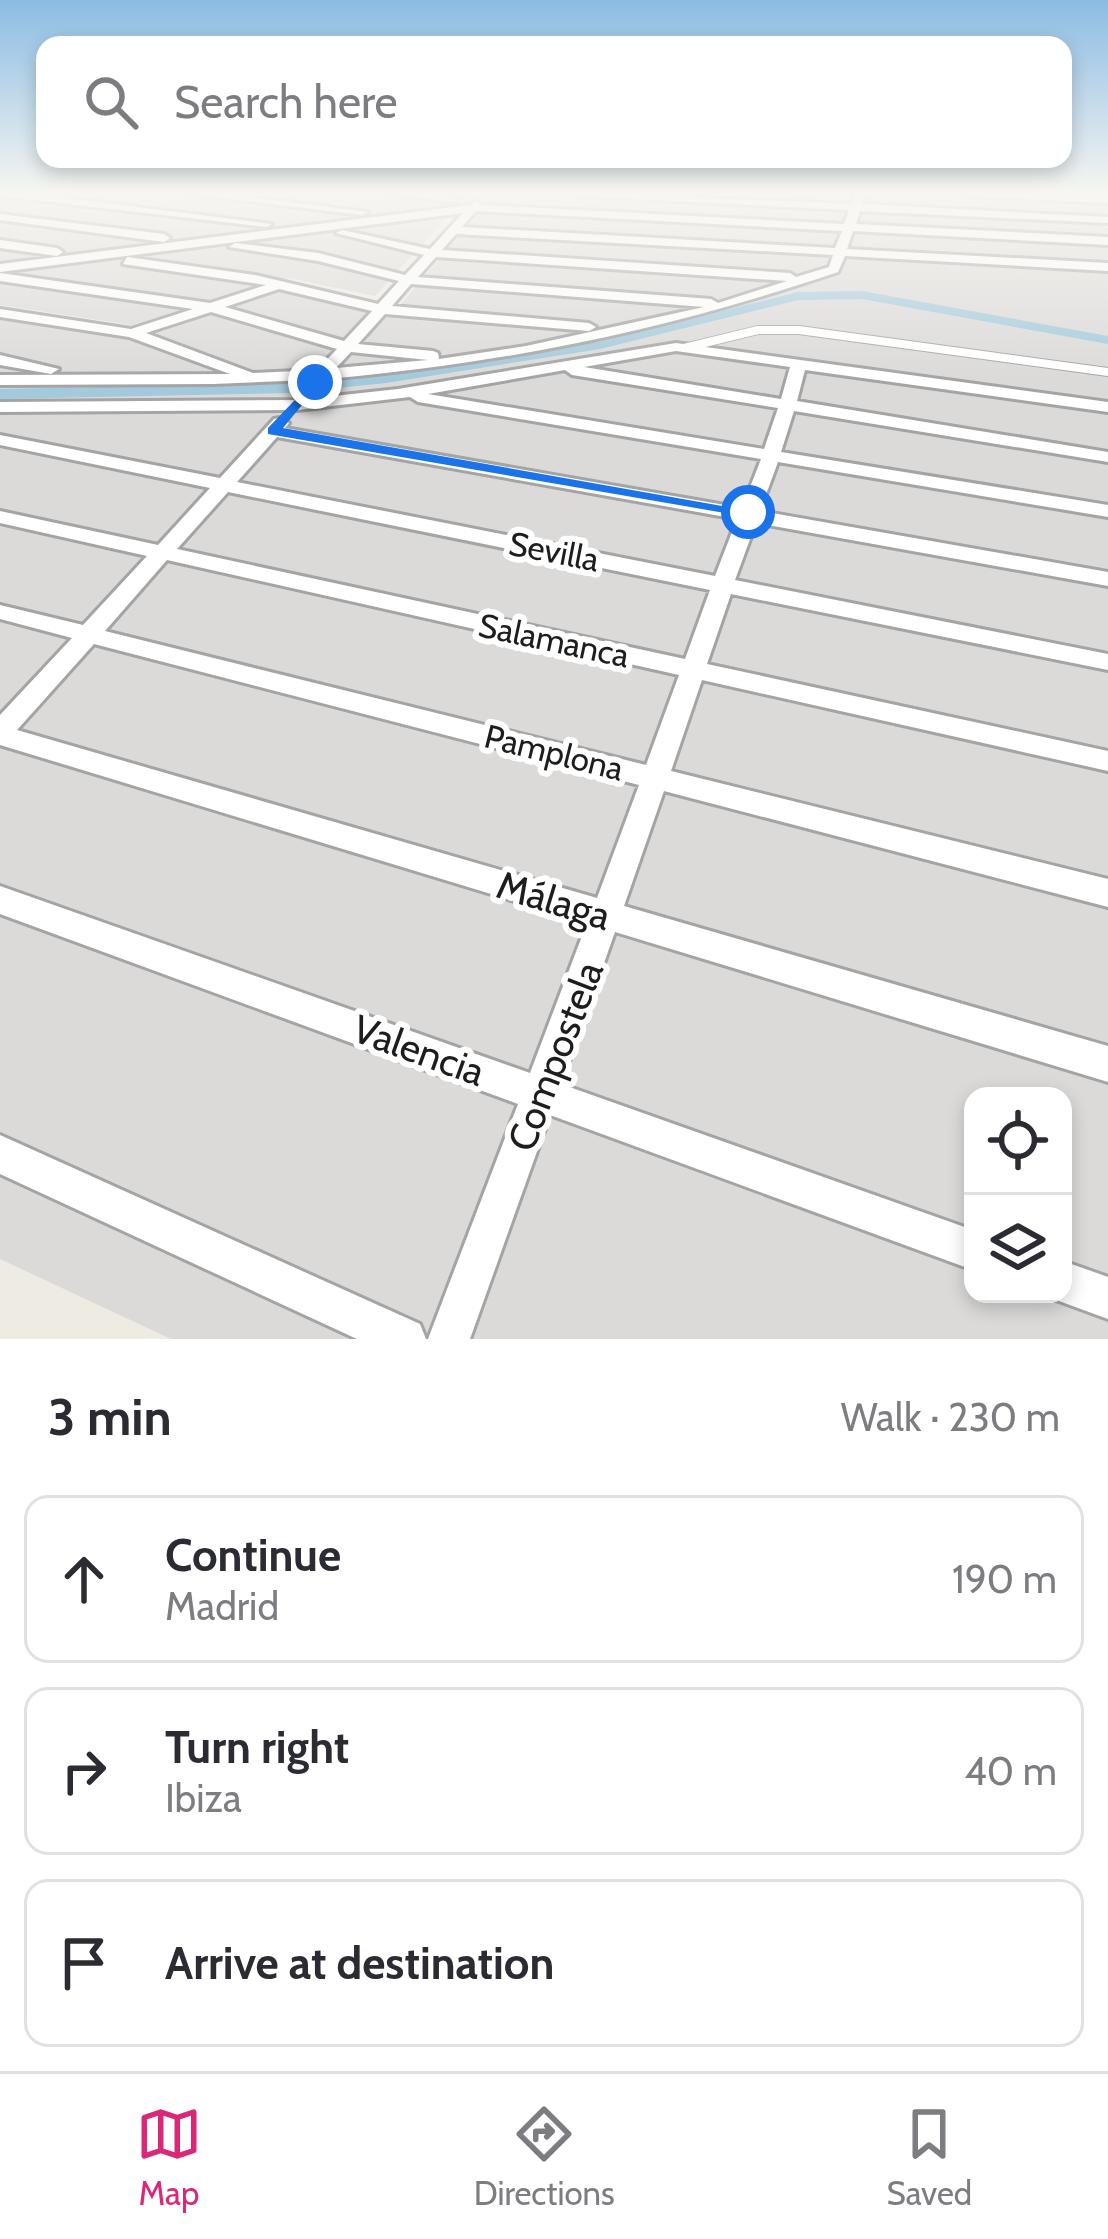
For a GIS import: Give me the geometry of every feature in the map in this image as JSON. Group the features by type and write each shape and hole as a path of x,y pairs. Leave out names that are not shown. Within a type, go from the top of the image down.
{"street":[{"path":"86,255 282,284 380,309 585,334"},
{"path":"0,273 94,255"},
{"path":"305,255 409,280 719,305"},
{"path":"0,734 430,255"},
{"path":"472,255 802,278"},
{"path":"585,334 632,255"},
{"path":"813,255 1108,267"},
{"path":"1084,255 1084,265"},
{"path":"0,314 132,333 259,380 308,391 475,360 719,305 802,278 839,258"},
{"path":"0,273 208,307 346,346 475,360"},
{"path":"132,333 282,284"},
{"path":"398,394 680,347 1108,407"},
{"path":"0,360 108,382"},
{"name":"Compostela","path":"449,1339 658,779 800,363"},
{"path":"563,368 1108,457"},
{"path":"0,380 259,380"},
{"path":"0,407 308,391 398,394 1108,511"},
{"path":"273,431 1108,579"},
{"name":"Sevilla","path":"0,440 1108,662"},
{"name":"Salamanca","path":"0,517 1108,761"},
{"name":"Pamplona","path":"0,612 1108,893"},
{"name":"Málaga","path":"0,734 1108,1064"},
{"name":"Valencia","path":"0,900 964,1247"},
{"path":"0,1154 405,1339"},
{"path":"1072,1285 1108,1298"}],"lane":[{"path":"680,347 758,330 799,329 1108,372"}],"shaded area":[{"path":"0,255 412,255 375,296 289,278 132,325 0,305"},
{"path":"443,255 1108,255 1108,1339 171,1339 0,1259 0,319 135,340 278,290 389,318"}],"waterway":[{"path":"0,394 289,388 386,378 600,345 798,296 862,295 1108,340"}],"route":[{"path":"315,382 273,431 748,512"}]}
